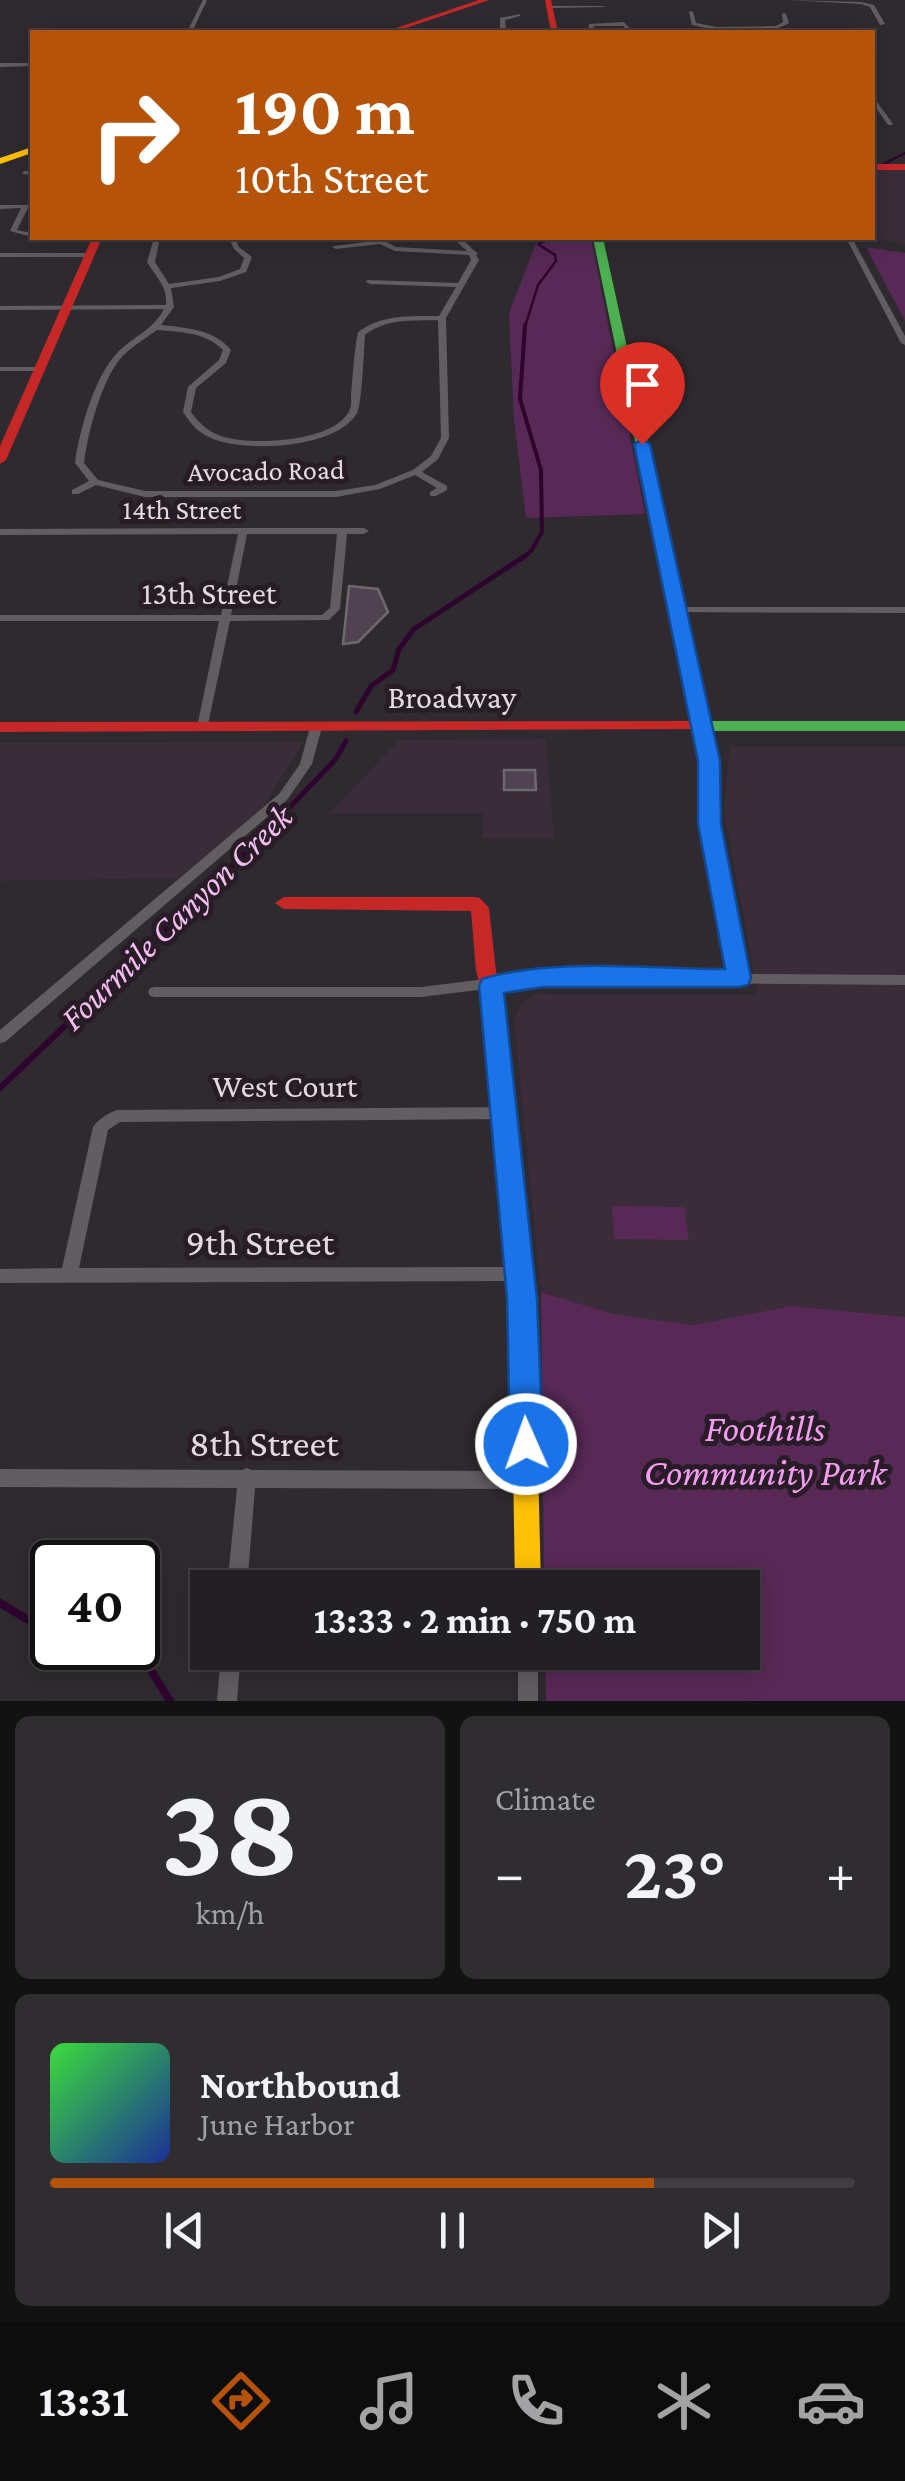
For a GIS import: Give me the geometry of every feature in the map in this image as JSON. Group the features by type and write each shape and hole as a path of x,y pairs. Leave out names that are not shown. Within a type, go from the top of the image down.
{"main road":[{"path":"394,30 486,0"},
{"path":"549,4 555,30"},
{"path":"0,161 30,151"},
{"path":"875,167 905,167"},
{"path":"598,240 702,726"},
{"path":"0,460 8,426 40,369 93,246"},
{"name":"Broadway","path":"0,728 905,726"},
{"path":"284,903 474,903 482,914 520,1274 528,1570"}],"street":[{"path":"191,30 205,0"},
{"path":"788,0 867,4 882,24"},
{"path":"549,4 602,4 606,18"},
{"path":"691,12 692,22 698,26 733,30"},
{"path":"750,30 782,26 786,23 784,14"},
{"path":"502,30 502,18 518,15"},
{"path":"592,30 593,24 616,23 629,26 630,30"},
{"path":"0,64 30,65"},
{"path":"875,102 890,124"},
{"path":"0,206 30,206"},
{"path":"30,207 12,232 30,235"},
{"path":"157,240 152,262 170,306"},
{"path":"161,281 220,279 243,270 248,258 233,240"},
{"path":"336,248 377,240 404,250 474,253"},
{"path":"458,240 474,253"},
{"path":"851,240 905,343"},
{"path":"0,255 93,246"},
{"path":"433,494 444,488 416,472 435,457 446,438 442,318 473,266 474,253"},
{"path":"370,282 462,285"},
{"path":"0,308 170,306"},
{"path":"74,492 95,482 85,474 80,455 111,367 131,344 155,327 170,306"},
{"path":"155,327 204,334 223,343 227,350 223,361 192,387 186,412 195,426 230,441 282,443 328,433 350,418 354,411 361,334 365,330 390,320 442,318"},
{"path":"0,369 40,369"},
{"name":"Avocado Road","path":"95,482 145,494 336,494 377,487 416,472"},
{"path":"204,727 242,531"},
{"name":"13th Street","path":"0,618 323,618 333,615 342,531"},
{"name":"14th Street","path":"0,532 364,531"},
{"path":"676,610 905,610"},
{"path":"702,726 709,761 710,824 739,978"},
{"path":"0,1038 284,797 306,764 316,727"},
{"path":"155,992 421,992 543,978 905,980"},
{"name":"West Court","path":"69,1276 106,1120 128,1114 506,1113"},
{"name":"9th Street","path":"0,1276 520,1274"},
{"path":"239,1570 247,1477"},
{"name":"8th Street","path":"0,1478 528,1480"},
{"path":"226,1701 229,1670"},
{"path":"528,1670 528,1701"}],"shaded area":[{"path":"875,169 905,170 905,245 875,237"},
{"path":"546,739 554,838 483,838 482,813 330,813 399,740"},
{"path":"303,742 260,812 178,878 0,881 0,743"},
{"path":"730,747 905,747 905,1317 792,1306 693,1325 613,1314 541,1292 514,1019 522,1003 536,994 758,995 724,811"}],"green space":[{"path":"537,240 591,240 645,514 526,518 514,420 509,313"},
{"path":"866,247 905,253 905,321"},
{"path":"612,1206 684,1207 689,1240 614,1239"},
{"name":"Foothills Community Park","path":"541,1292 613,1314 692,1325 792,1306 905,1317 905,1701 546,1701 545,1670 760,1670 760,1570 544,1570"}],"building":[{"path":"349,586 378,589 388,612 358,642 343,644"},
{"path":"504,770 535,770 536,790 504,790"}],"waterway":[{"name":"Fourmile Canyon Creek","path":"884,164 905,153"},
{"name":"Fourmile Canyon Creek","path":"525,327 538,285 556,261 555,255 538,244 547,240"},
{"name":"Fourmile Canyon Creek","path":"522,559 542,532 541,470 520,399 525,325"},
{"name":"Fourmile Canyon Creek","path":"356,712 371,686 393,670 399,649 414,629 525,556"},
{"name":"Fourmile Canyon Creek","path":"247,852 335,760 346,741"},
{"name":"Fourmile Canyon Creek","path":"0,1088 247,852"},
{"path":"0,1603 30,1621"},
{"path":"151,1670 170,1701"}],"traffic: fast":[{"path":"598,240 702,726"},
{"path":"698,726 905,726"}],"traffic: slow":[{"path":"0,161 30,151"},
{"path":"523,1340 528,1570"}],"traffic: jam":[{"path":"394,30 486,0"},
{"path":"548,0 555,30"},
{"path":"875,167 905,167"},
{"path":"0,460 96,240"},
{"path":"0,727 698,726"},
{"path":"284,903 474,903 480,908 486,971 495,1001 523,1340"}],"route":[{"path":"526,1444 522,1299 496,1001 491,986 543,978 739,978 710,824 709,761 642,444"}]}
